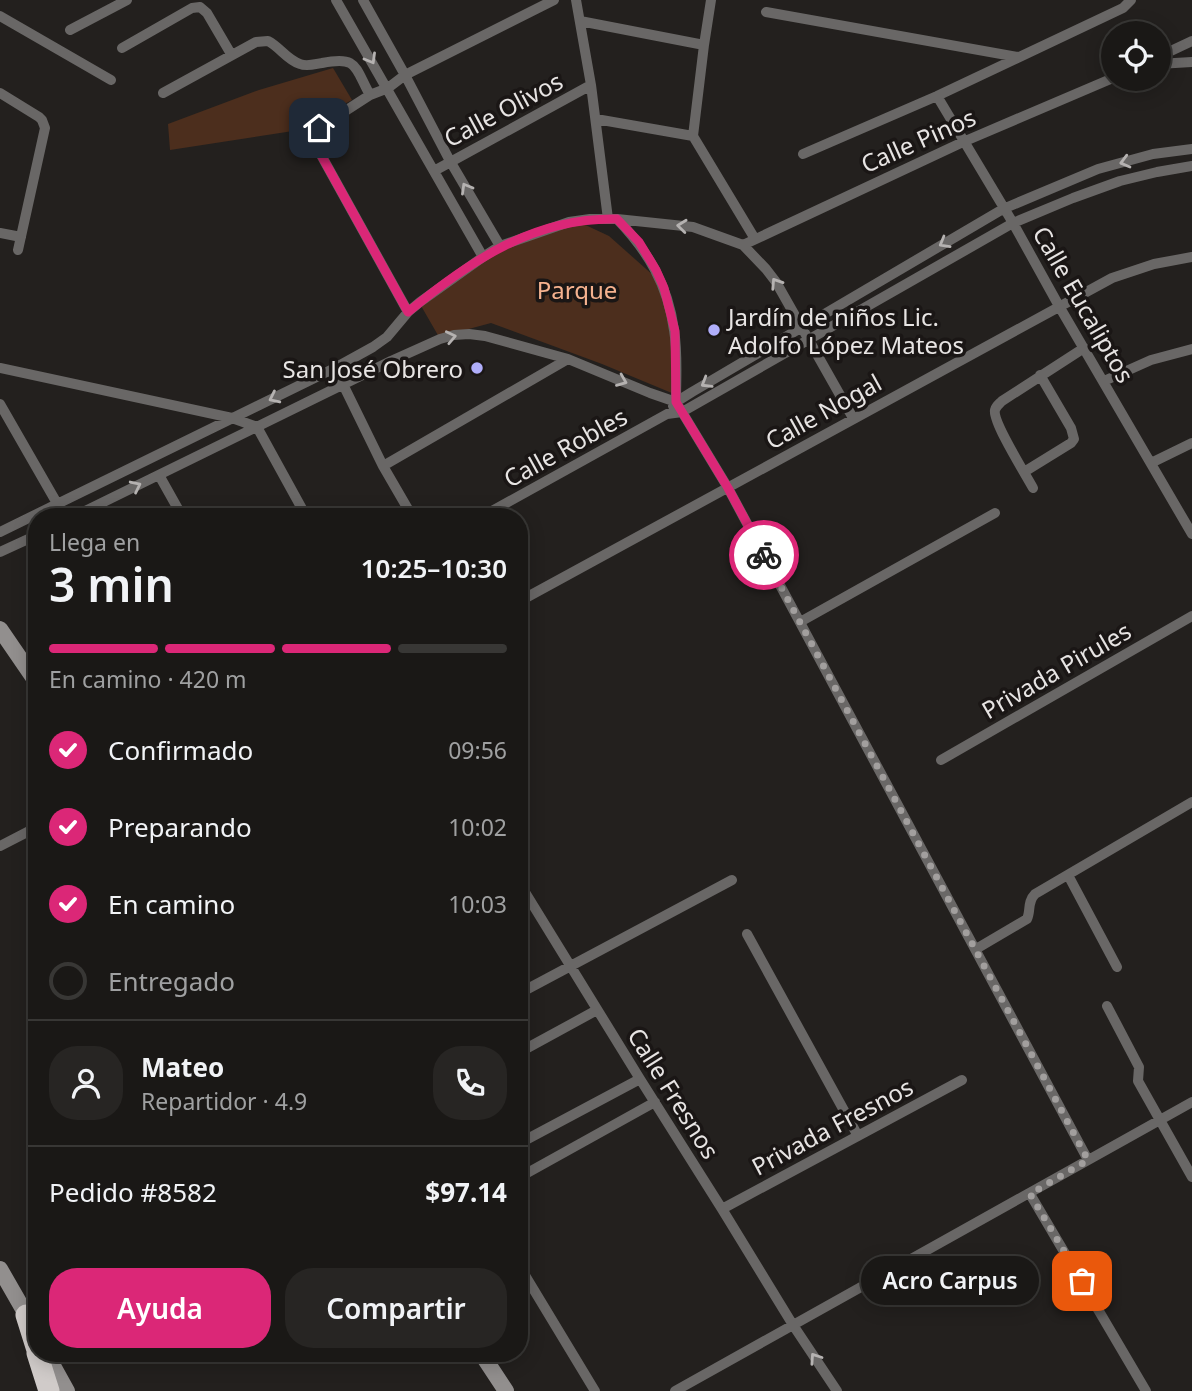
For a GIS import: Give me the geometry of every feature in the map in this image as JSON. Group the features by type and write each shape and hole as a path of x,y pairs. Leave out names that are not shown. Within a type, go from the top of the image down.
{"highway":[{"path":"40,1362 49,1391"}],"main road":[{"path":"0,629 28,670"},
{"path":"0,1269 28,1308"},
{"path":"51,1362 67,1391"},
{"path":"487,1362 506,1391"}],"street":[{"path":"70,30 127,0"},
{"path":"336,0 483,257"},
{"path":"363,0 450,161 500,246"},
{"path":"408,312 313,138 315,130 370,95 388,88 405,75 554,0"},
{"path":"576,0 612,219 639,242 664,288 675,331 679,407 728,488 1088,1160"},
{"path":"712,0 693,136 755,239"},
{"path":"803,154 937,96 1124,8 1131,0"},
{"path":"122,48 192,8 200,7 207,13 231,54"},
{"path":"766,12 1018,57"},
{"path":"0,16 111,80"},
{"path":"580,21 704,45"},
{"path":"163,93 231,54 256,42 268,41 299,64 348,61 354,66 370,95"},
{"path":"1171,52 1192,41"},
{"path":"1171,63 1192,62"},
{"name":"Calle Pinos","path":"743,244 963,142 1101,83"},
{"name":"Calle Olivos","path":"434,171 591,85"},
{"path":"0,93 39,117 45,128 19,250"},
{"name":"Calle Eucaliptos","path":"937,96 1192,534"},
{"path":"596,119 693,136"},
{"path":"679,407 802,326 1003,208 1098,169 1153,154 1192,149"},
{"path":"679,407 810,340 1013,223 1120,181 1192,166"},
{"path":"52,508 335,368 380,342 408,312 500,246 569,222 612,219 692,227 743,244 766,269 802,326 853,418"},
{"path":"0,233 21,237"},
{"name":"Calle Nogal","path":"528,597 1112,278 1154,264 1192,257"},
{"path":"91,508 391,361 454,335 485,335 568,359 679,407"},
{"path":"1033,488 1000,428 996,407 1084,348"},
{"path":"1104,382 1151,360 1192,349"},
{"path":"383,466 568,359"},
{"path":"0,368 232,418 257,427 302,508"},
{"path":"335,368 383,466 407,508"},
{"path":"1024,472 1074,439 1071,428 1041,375"},
{"path":"0,404 58,505"},
{"name":"Calle Robles","path":"497,508 679,407"},
{"path":"1151,463 1192,443"},
{"path":"159,475 177,508"},
{"path":"800,622 995,513"},
{"path":"0,532 28,519"},
{"path":"0,552 28,539"},
{"name":"Privada Pirules","path":"941,760 1192,616"},
{"path":"976,949 1022,923 1029,915 1030,899 1035,894 1192,802"},
{"path":"0,846 28,832"},
{"path":"1068,875 1116,967"},
{"path":"528,989 732,880"},
{"name":"Calle Fresnos","path":"528,897 836,1391"},
{"path":"747,934 858,1136"},
{"path":"1107,1006 1137,1064 1138,1081 1192,1177"},
{"path":"528,1048 597,1010"},
{"path":"528,1139 639,1079"},
{"name":"Privada Fresnos","path":"722,1209 962,1080"},
{"path":"528,1173 655,1102"},
{"path":"675,1391 1192,1102"},
{"path":"1030,1194 1146,1391"},
{"path":"528,1280 594,1391"}],"green space":[{"path":"333,68 352,100 293,131 170,150 168,124 259,90"},
{"name":"Parque","path":"579,222 609,236 663,284 679,396 491,323 439,337 420,304 501,246"}],"way so far":[{"path":"764,555 1088,1160 1030,1194 1082,1281"}],"place":[{"name":"Jardín de niños Lic. Adolfo López Mateos","path":"714,330"},
{"name":"San José Obrero","path":"477,368"},
{"name":"Acro Carpus","path":"1082,1281"}],"route":[{"path":"319,128 313,134 315,144 408,312 468,266 500,246 569,222 617,219 639,242 664,288 675,331 676,402 728,488 764,555"}]}
